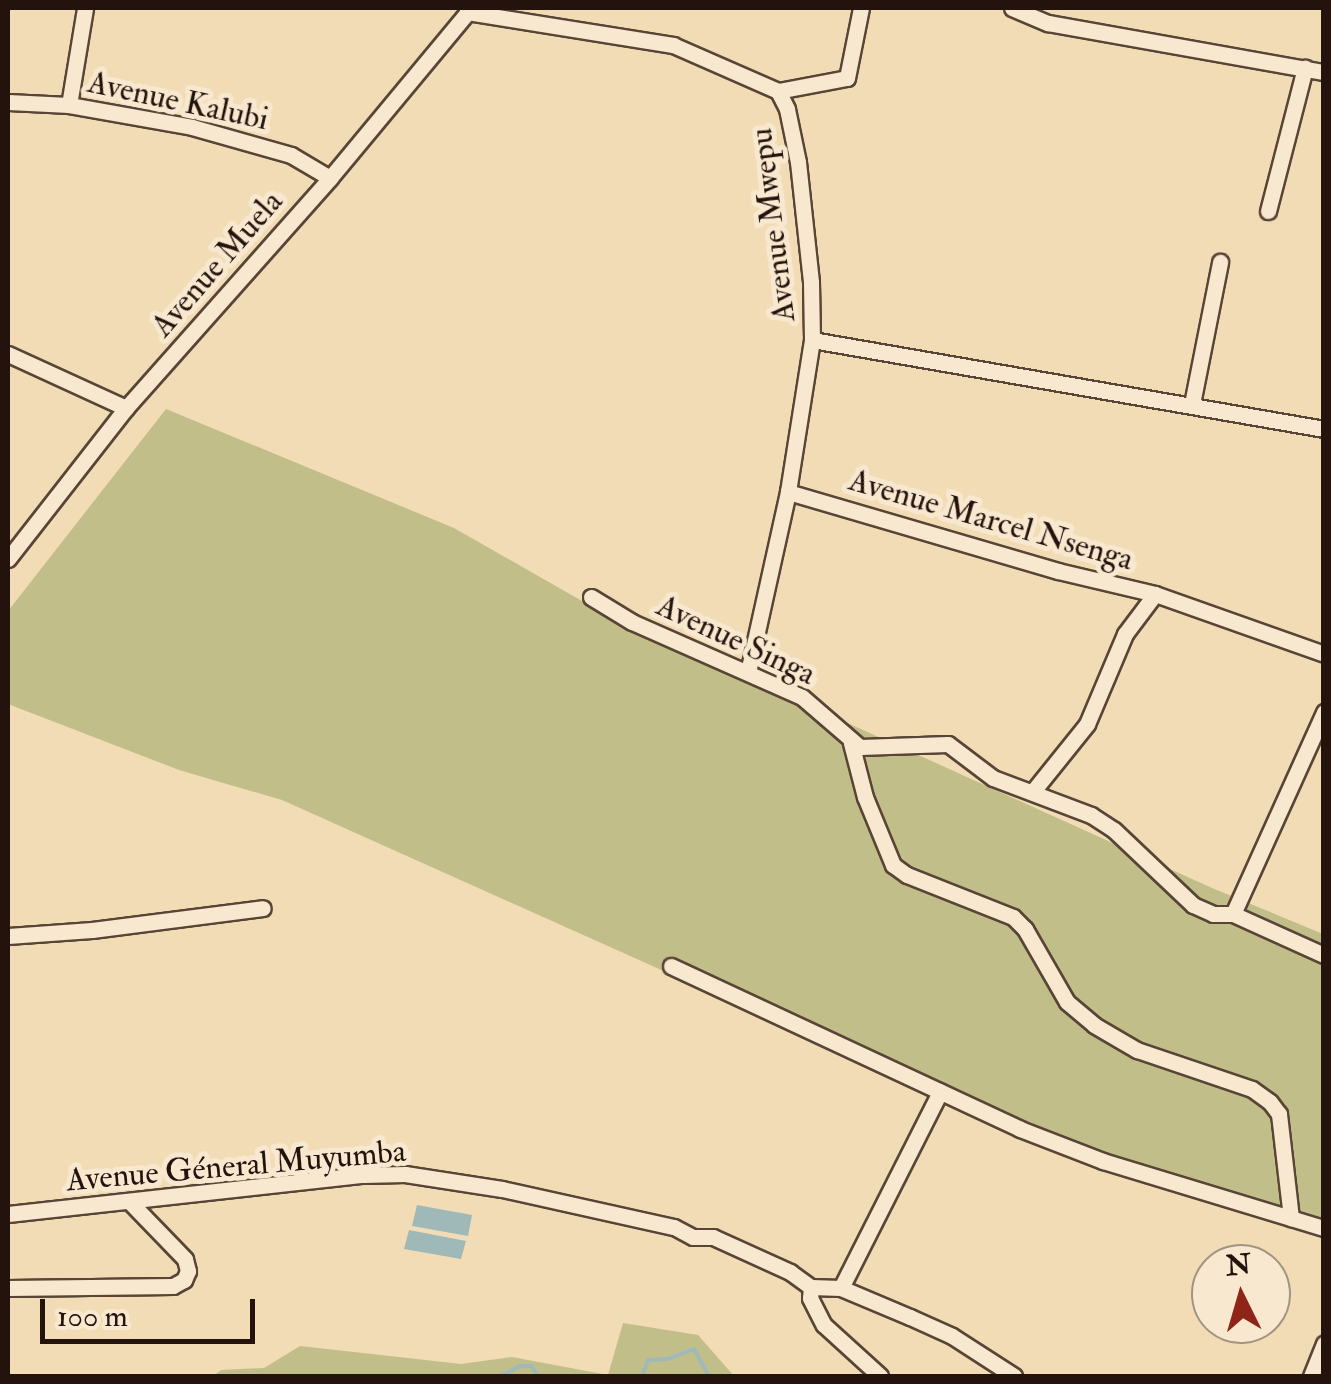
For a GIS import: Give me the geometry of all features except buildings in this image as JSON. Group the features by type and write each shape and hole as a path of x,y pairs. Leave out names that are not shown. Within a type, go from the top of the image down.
{"street":[{"path":"70,106 86,8"},
{"path":"778,91 847,78 861,8"},
{"path":"1012,8 1048,23 1110,36 1324,72"},
{"name":"Avenue Mwepu","path":"469,10 656,40 778,91 792,126 798,162 812,282 812,340 1324,430"},
{"name":"Avenue Muela","path":"8,559 126,408 330,178 469,10"},
{"path":"1268,211 1306,68"},
{"name":"Avenue Kalubi","path":"8,102 70,106 224,135 291,155 330,178"},
{"path":"1192,404 1220,262"},
{"path":"748,672 788,492 812,340"},
{"path":"8,354 126,408"},
{"name":"Avenue Marcel Nsenga","path":"788,492 1058,571 1155,594 1324,654"},
{"path":"1034,790 1093,714 1125,634 1155,594"},
{"name":"Avenue Singa","path":"591,597 632,622 802,697 851,743"},
{"path":"1232,914 1324,712"},
{"path":"851,743 872,750 919,743 948,744 993,778 1034,790 1114,830 1192,905 1213,914 1232,914 1324,955"},
{"path":"851,743 864,796 894,866 908,876 1013,917 1026,929 1067,1002 1094,1025 1138,1050 1252,1089 1270,1102 1279,1114 1282,1128 1291,1218"},
{"path":"8,936 92,930 263,908"},
{"path":"670,966 940,1092 1103,1161 1324,1228"},
{"path":"841,1288 940,1092"},
{"name":"Avenue Géneral Muyumba","path":"8,1214 256,1185 405,1174 641,1220 693,1238 713,1237 790,1272 811,1287"},
{"path":"8,1288 173,1286 184,1280 188,1271 185,1259 130,1202"},
{"path":"880,1376 824,1324 810,1298 811,1287 841,1288 952,1336 1014,1376"},
{"path":"1310,1376 1324,1344"}],"shaded area":[{"path":"166,409 454,528 596,609 1212,888 1323,934 1323,1235 1003,1123 282,800 179,770 8,704 8,611"},
{"path":"623,1323 698,1335 734,1376 213,1376 221,1370 264,1368 300,1346 461,1364 512,1357 608,1375"}],"water":[{"path":"417,1205 472,1215 468,1236 412,1226"},
{"path":"409,1230 466,1241 461,1259 404,1249"}],"waterway":[{"path":"642,1376 648,1360 668,1359 694,1349 709,1376"},
{"path":"501,1376 520,1366 531,1366 538,1376"},
{"path":"301,1376 315,1376"},
{"path":"360,1376 374,1376"}]}
